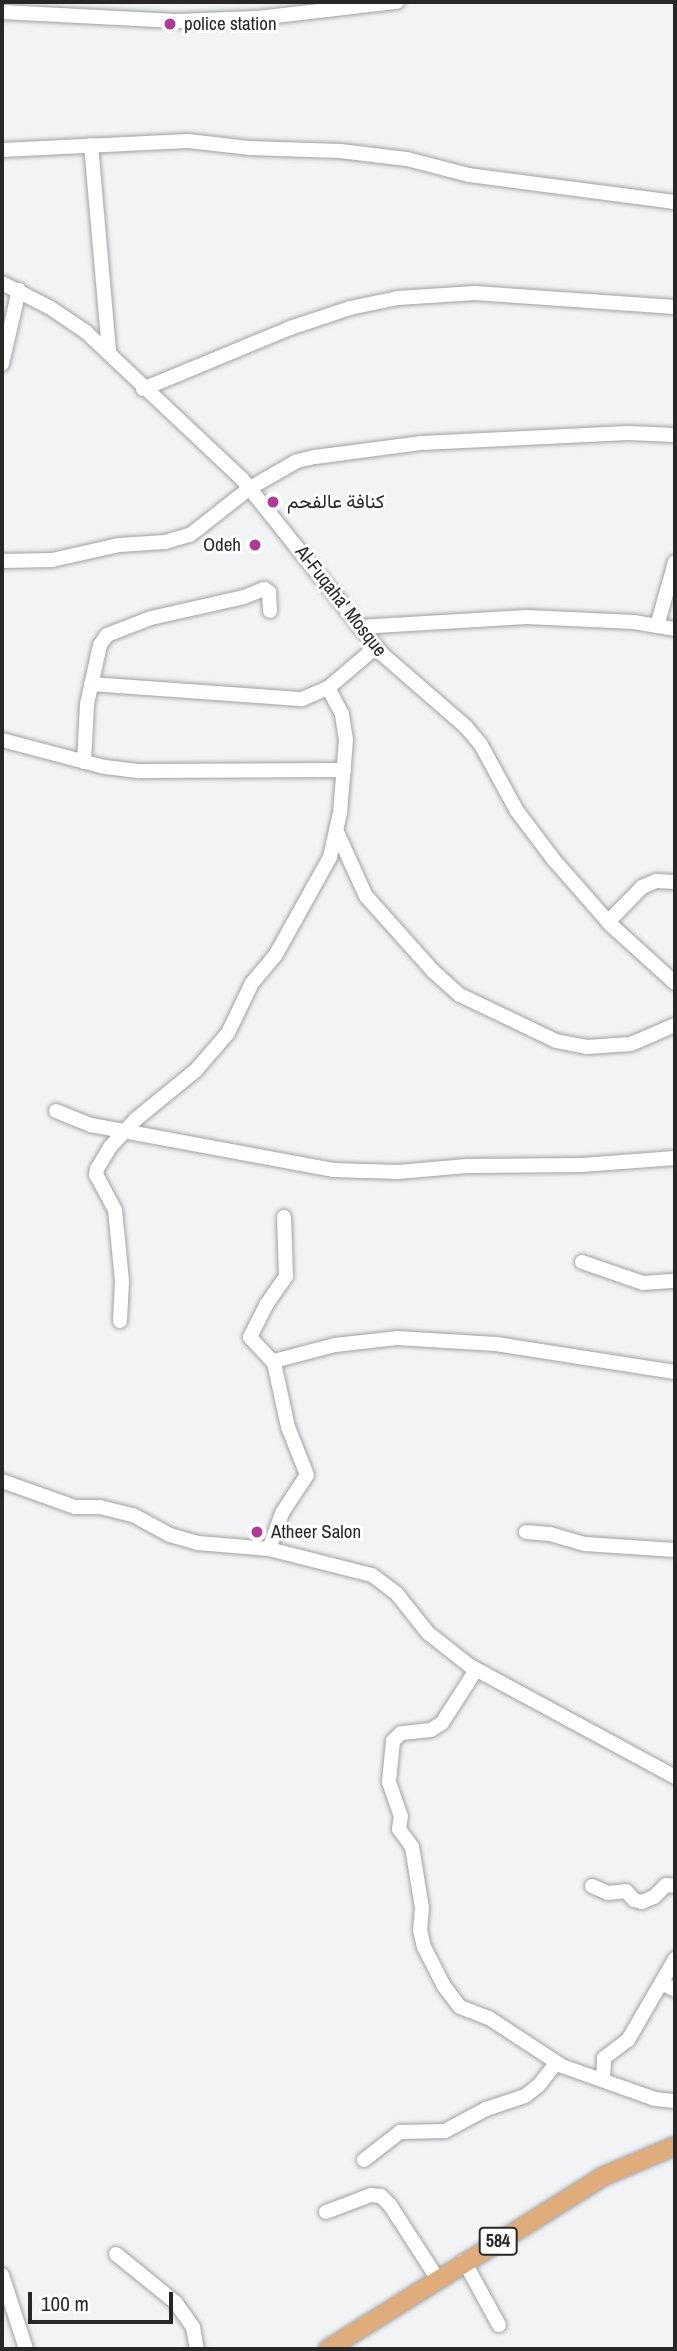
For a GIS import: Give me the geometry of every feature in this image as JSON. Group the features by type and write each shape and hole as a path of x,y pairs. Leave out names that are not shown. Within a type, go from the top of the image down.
{"main road":[{"name":"584","path":"328,2349 437,2278 604,2176 675,2146"}],"street":[{"path":"2,12 176,21 258,18 397,2"},
{"path":"2,150 188,141 249,148 340,151 407,159 469,174 675,202"},
{"path":"91,145 109,351"},
{"name":"Al-Fuqaha' Mosque","path":"2,283 58,313 109,351 144,389 250,488 393,666 466,727 481,746 517,811 608,922 675,983"},
{"path":"2,364 19,290"},
{"path":"144,389 290,328 350,308 398,298 475,293 675,307"},
{"path":"2,561 52,560 119,545 177,539 190,535 214,519 250,488 297,461 337,453 422,443 628,433 675,435"},
{"path":"657,626 675,562"},
{"path":"84,762 92,684 103,639 123,627 244,597 264,589 269,592 270,611"},
{"path":"359,627 527,617 675,628"},
{"path":"92,684 293,700 328,688 376,647"},
{"path":"120,1321 122,1281 115,1210 96,1175 101,1160 125,1131 146,1109 195,1070 228,1033 252,983 275,956 330,857 336,830 346,740 342,715 328,688"},
{"path":"2,740 84,762 140,771 344,770"},
{"path":"336,830 366,896 433,971 460,995 556,1041 587,1047 631,1044 675,1025"},
{"path":"608,922 642,887 656,881 675,882"},
{"path":"56,1111 91,1125 333,1170 398,1172 675,1158"},
{"path":"269,1549 282,1513 305,1481 307,1471 288,1427 274,1361 250,1337 266,1304 286,1276 284,1217"},
{"path":"582,1262 643,1283 675,1281"},
{"path":"274,1361 335,1345 397,1338 496,1344 675,1372"},
{"path":"2,1481 75,1507 100,1507 133,1515 185,1539 269,1549 372,1575 397,1594 428,1633 476,1670 675,1777"},
{"path":"526,1532 550,1534 585,1544 675,1550"},
{"path":"476,1670 442,1723 431,1730 401,1733 393,1741 389,1782 401,1816 399,1829 412,1847 422,1908 420,1930 433,1965 460,2007 489,2018 556,2063 655,2099 675,2101"},
{"path":"592,1886 608,1893 626,1891 634,1900 642,1902 654,1897 666,1885 675,1886"},
{"path":"603,2080 605,2056 628,2040 675,1959"},
{"path":"662,1983 675,1990"},
{"path":"364,2160 400,2132 445,2131 486,2109 525,2095 539,2085 556,2063"},
{"path":"326,2212 369,2195 381,2196 390,2205 437,2278"},
{"path":"117,2254 176,2303 191,2323 197,2349"},
{"path":"464,2262 499,2325"},
{"path":"2,2275 26,2349"}],"place":[{"name":"police station","path":"170,24"},
{"name":"كنافة عالفحم","path":"273,502"},
{"name":"Odeh","path":"255,545"},
{"name":"Atheer Salon","path":"257,1532"}]}
